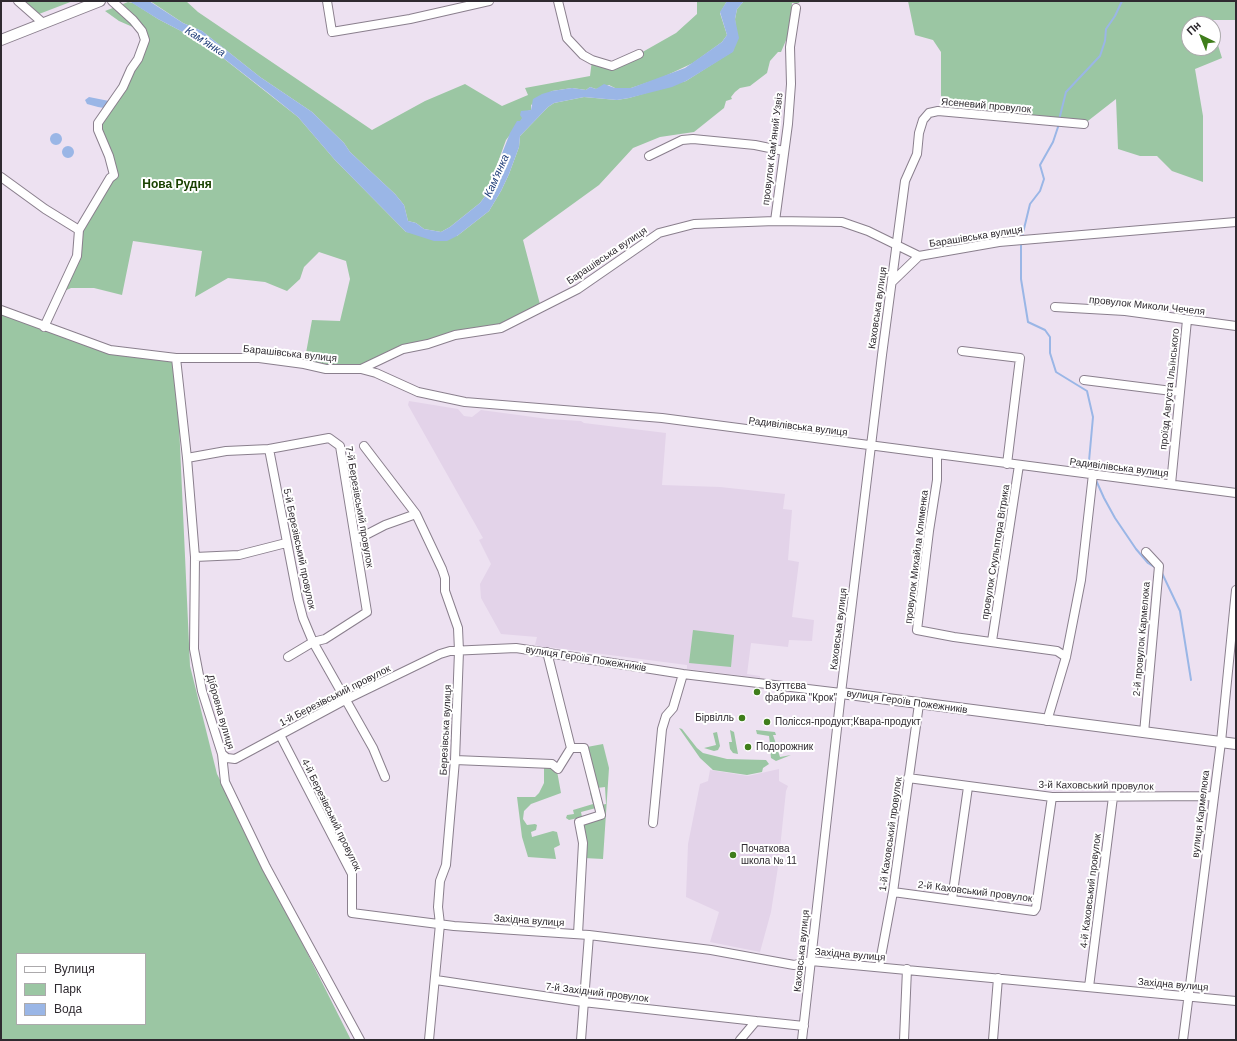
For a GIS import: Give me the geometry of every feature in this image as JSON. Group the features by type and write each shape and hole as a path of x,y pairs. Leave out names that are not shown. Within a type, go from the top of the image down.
{"street":[{"path":"18,1 43,23"},
{"path":"1,40 100,1"},
{"path":"44,327 77,256 79,230 110,178 114,175 110,156 98,130 98,123 123,87 131,69 138,59 144,40 142,31 134,20 112,1"},
{"path":"327,1 332,32 410,19 489,1"},
{"path":"558,1 567,38 582,55 592,60 612,66 639,54"},
{"name":"провулок Камʼяний Узвіз","path":"775,221 788,124 791,84 790,47 796,8"},
{"name":"Ясеневий провулок","path":"896,245 904,181 917,154 919,133 923,120 929,113 938,111 1084,124"},
{"path":"648,156 682,140 693,139 784,151"},
{"path":"1,177 79,230"},
{"name":"Барашівська вулиця","path":"1,310 110,350 176,358 259,358 304,364 326,369 362,369 403,349 428,344 455,334 501,328 578,289 659,233 694,224 775,221 842,222 868,231 919,256 999,242 1236,222"},
{"name":"Каховська вулиця","path":"802,1040 841,693 896,245"},
{"path":"892,282 919,256"},
{"name":"провулок Миколи Чечеля","path":"1055,307 1125,311 1236,326"},
{"name":"проїзд Августа Ільїнського","path":"1171,484 1187,320"},
{"path":"962,351 1020,358 1007,464"},
{"path":"381,375 379,366 387,357"},
{"name":"Дібровна вулиця","path":"176,358 187,458 194,557 194,649 202,691 222,754 225,782 266,867 360,1040"},
{"name":"Радивілівська вулиця","path":"362,369 381,375 418,392 458,400 662,418 1236,493"},
{"path":"1084,380 1180,392"},
{"name":"7-й Березівський провулок","path":"187,458 226,451 269,449 329,438 335,440 340,446 367,612 325,639 314,642 288,657"},
{"name":"Березівська вулиця","path":"364,446 416,514 445,578 445,591 458,628 459,651 456,760 446,864 440,881 438,907 440,924 436,980 429,1040"},
{"name":"5-й Березівський провулок","path":"269,449 298,599 314,642 345,700 379,758 385,777"},
{"name":"провулок Михайла Клименка","path":"937,454 937,480 917,630 954,637 1057,650 1066,657"},
{"name":"провулок Скульптора Вітрика","path":"992,641 1019,465"},
{"path":"1047,721 1066,657 1081,580 1093,474"},
{"path":"356,540 385,525 416,514"},
{"path":"194,557 239,555 286,543"},
{"name":"2-й провулок Кармелюка","path":"1144,732 1159,566 1146,552"},
{"name":"вулиця Кармелюка","path":"1183,1040 1221,742 1236,590"},
{"name":"вулиця Героїв Пожежників","path":"459,651 516,648 683,674 1236,744"},
{"name":"1-й Березівський провулок","path":"222,754 228,758 235,759 345,700 440,654 459,651"},
{"path":"456,760 552,764 558,769 571,748 547,652"},
{"path":"653,823 662,729 666,716 673,708 683,674"},
{"name":"1-й Каховський провулок","path":"879,967 893,892 919,704"},
{"name":"4-й Березівський провулок","path":"280,735 352,874 352,913 440,924"},
{"path":"571,748 584,748 601,815 579,822 583,843 578,934"},
{"name":"3-й Каховський провулок","path":"908,778 1052,797 1213,796"},
{"path":"952,899 968,787"},
{"name":"2-й Каховський провулок","path":"893,892 1032,911 1036,910 1052,797"},
{"name":"4-й Каховський провулок","path":"1089,987 1113,797"},
{"name":"Західна вулиця","path":"440,924 589,935 711,950 794,965 811,961 1236,1001"},
{"path":"581,1040 589,935"},
{"path":"904,1040 907,969"},
{"path":"993,1040 998,978"},
{"name":"7-й Західний провулок","path":"436,980 583,1002 804,1026"},
{"path":"740,1040 756,1021"}],"shaded area":[{"path":"409,401 458,409 464,416 472,417 481,410 548,419 581,421 584,423 666,433 662,485 720,487 785,494 783,509 792,510 788,560 799,562 792,617 814,620 812,641 789,640 788,647 751,643 747,674 760,676 760,678 687,669 687,665 547,648 535,645 537,637 501,634 481,598 480,584 491,564 479,540 483,538 408,405"},
{"name":"Початкова школа № 11","path":"779,769 779,781 788,786 786,791 778,867 771,912 760,952 710,942 719,912 686,897 688,844 700,784 708,781 710,770 748,776"}],"green space":[{"path":"21,1 73,1 39,14"},
{"path":"150,1 186,1 198,12 372,130 425,101 465,84 502,106 528,95 525,88 590,76 592,60 612,66 639,54 676,33 697,14 697,1 727,1 720,13 727,35 722,42 693,63 661,78 631,88 615,88 609,85 596,89 590,87 586,90 572,88 552,91 531,105 531,110 525,112 523,118 506,140 486,195 480,203 450,227 441,232 424,229 416,223 408,221 404,205 395,194 350,152 344,143 312,112 260,77 202,31 183,23"},
{"path":"744,1 800,1 799,3 792,3 790,31 781,52 778,52 770,61 767,73 750,86 740,88 735,92 731,97 732,99 726,101 724,108 694,132 660,137 633,148 599,185 523,240 541,308 501,328 403,349 361,369 304,364 312,320 340,321 350,279 346,261 319,252 304,267 300,279 287,291 265,282 228,278 195,297 202,251 133,241 122,295 94,288 71,288 60,293 77,256 79,230 99,197 112,167 98,130 140,50 142,31 119,21 105,11 128,2 133,3 158,19 204,43 298,117 335,160 406,232 457,236 489,211 509,174 519,147 520,136 548,107 554,103 584,97 617,100 629,98 686,81 733,51 737,9"},
{"path":"908,1 1236,1 1236,20 1221,20 1221,16 1181,16 1181,56 1221,56 1221,55 1222,58 1195,69 1203,116 1203,182 1172,171 1157,156 1140,156 1118,149 1116,99 1084,124 1013,118 941,96 941,52 933,40 915,35"},
{"path":"1,311 110,350 176,358 190,666 217,774 351,1040 1,1040"},
{"path":"693,630 734,635 731,667 689,663"},
{"path":"679,728 682,729 697,748 703,753 727,759 766,760 769,764 763,768 762,772 747,775 713,770 700,758"},
{"path":"730,730 734,732 738,754 733,753 730,749 729,742 732,742"},
{"path":"756,730 775,732 776,735 773,735 776,744 770,744 769,736 757,734"},
{"path":"717,732 720,746 718,750 714,751 704,748 716,745 713,733"},
{"path":"603,744 609,768 603,859 584,858 583,824 604,817 601,805 606,804 605,787 597,788 587,747"},
{"path":"770,748 777,748 780,757 791,755 776,761 771,758"},
{"path":"544,765 552,767 557,771 561,793 531,804 524,811 523,819 527,825 537,825 536,830 531,832 532,837 553,831 557,832 560,845 554,848 556,859 528,857 522,837 517,797 535,797 539,793 544,783"},
{"path":"591,792 596,808 581,812 582,817 569,820 566,818 567,815 574,814 573,810 593,804"}],"water":[{"name":"Кам'янка","path":"129,1 149,1 183,23 202,31 260,77 312,112 344,143 350,152 395,194 404,205 408,221 416,223 424,229 441,232 450,227 480,203 486,195 510,133 517,121 520,121 522,118 520,115 521,111 531,110 533,99 552,91 572,88 586,90 590,87 596,89 604,84 615,88 631,88 685,68 722,42 727,35 720,12 727,1 744,1 737,9 735,19 739,38 733,52 686,81 672,87 629,98 617,100 584,97 554,103 548,107 520,136 519,147 509,174 489,211 457,236 447,241 434,241 406,232 335,160 298,117 267,92 204,43 158,19"},
{"path":"89,97 109,101 104,108 98,107 87,104 85,100"},
{"path":"54,133 58,133 62,139 58,145 54,145 50,141 50,137"},
{"path":"66,146 70,146 74,152 70,158 66,158 62,154 62,150"}],"waterway":[{"path":"1059,120 1066,92 1100,56 1105,41 1106,29 1115,16 1122,1"},
{"path":"1022,237 1030,204 1040,191 1044,179 1040,165 1053,142 1059,124"},
{"path":"1021,242 1021,279 1028,322 1045,330 1050,337 1050,353 1056,372 1087,391 1093,417 1089,461 1093,472"},
{"path":"1095,478 1115,518 1136,549 1148,563 1156,568"},
{"path":"1161,571 1180,611 1191,680"}],"place":[{"name":"Взуттєва фабрика \"Крок\"","path":"757,692"},
{"name":"Бірвілль","path":"742,718"},
{"name":"Полісся-продукт;Квара-продукт","path":"767,722"},
{"name":"Подорожник","path":"748,747"},
{"name":"Початкова школа № 11","path":"733,855"}],"district":[{"name":"Нова Рудня","path":"177,185"}]}
